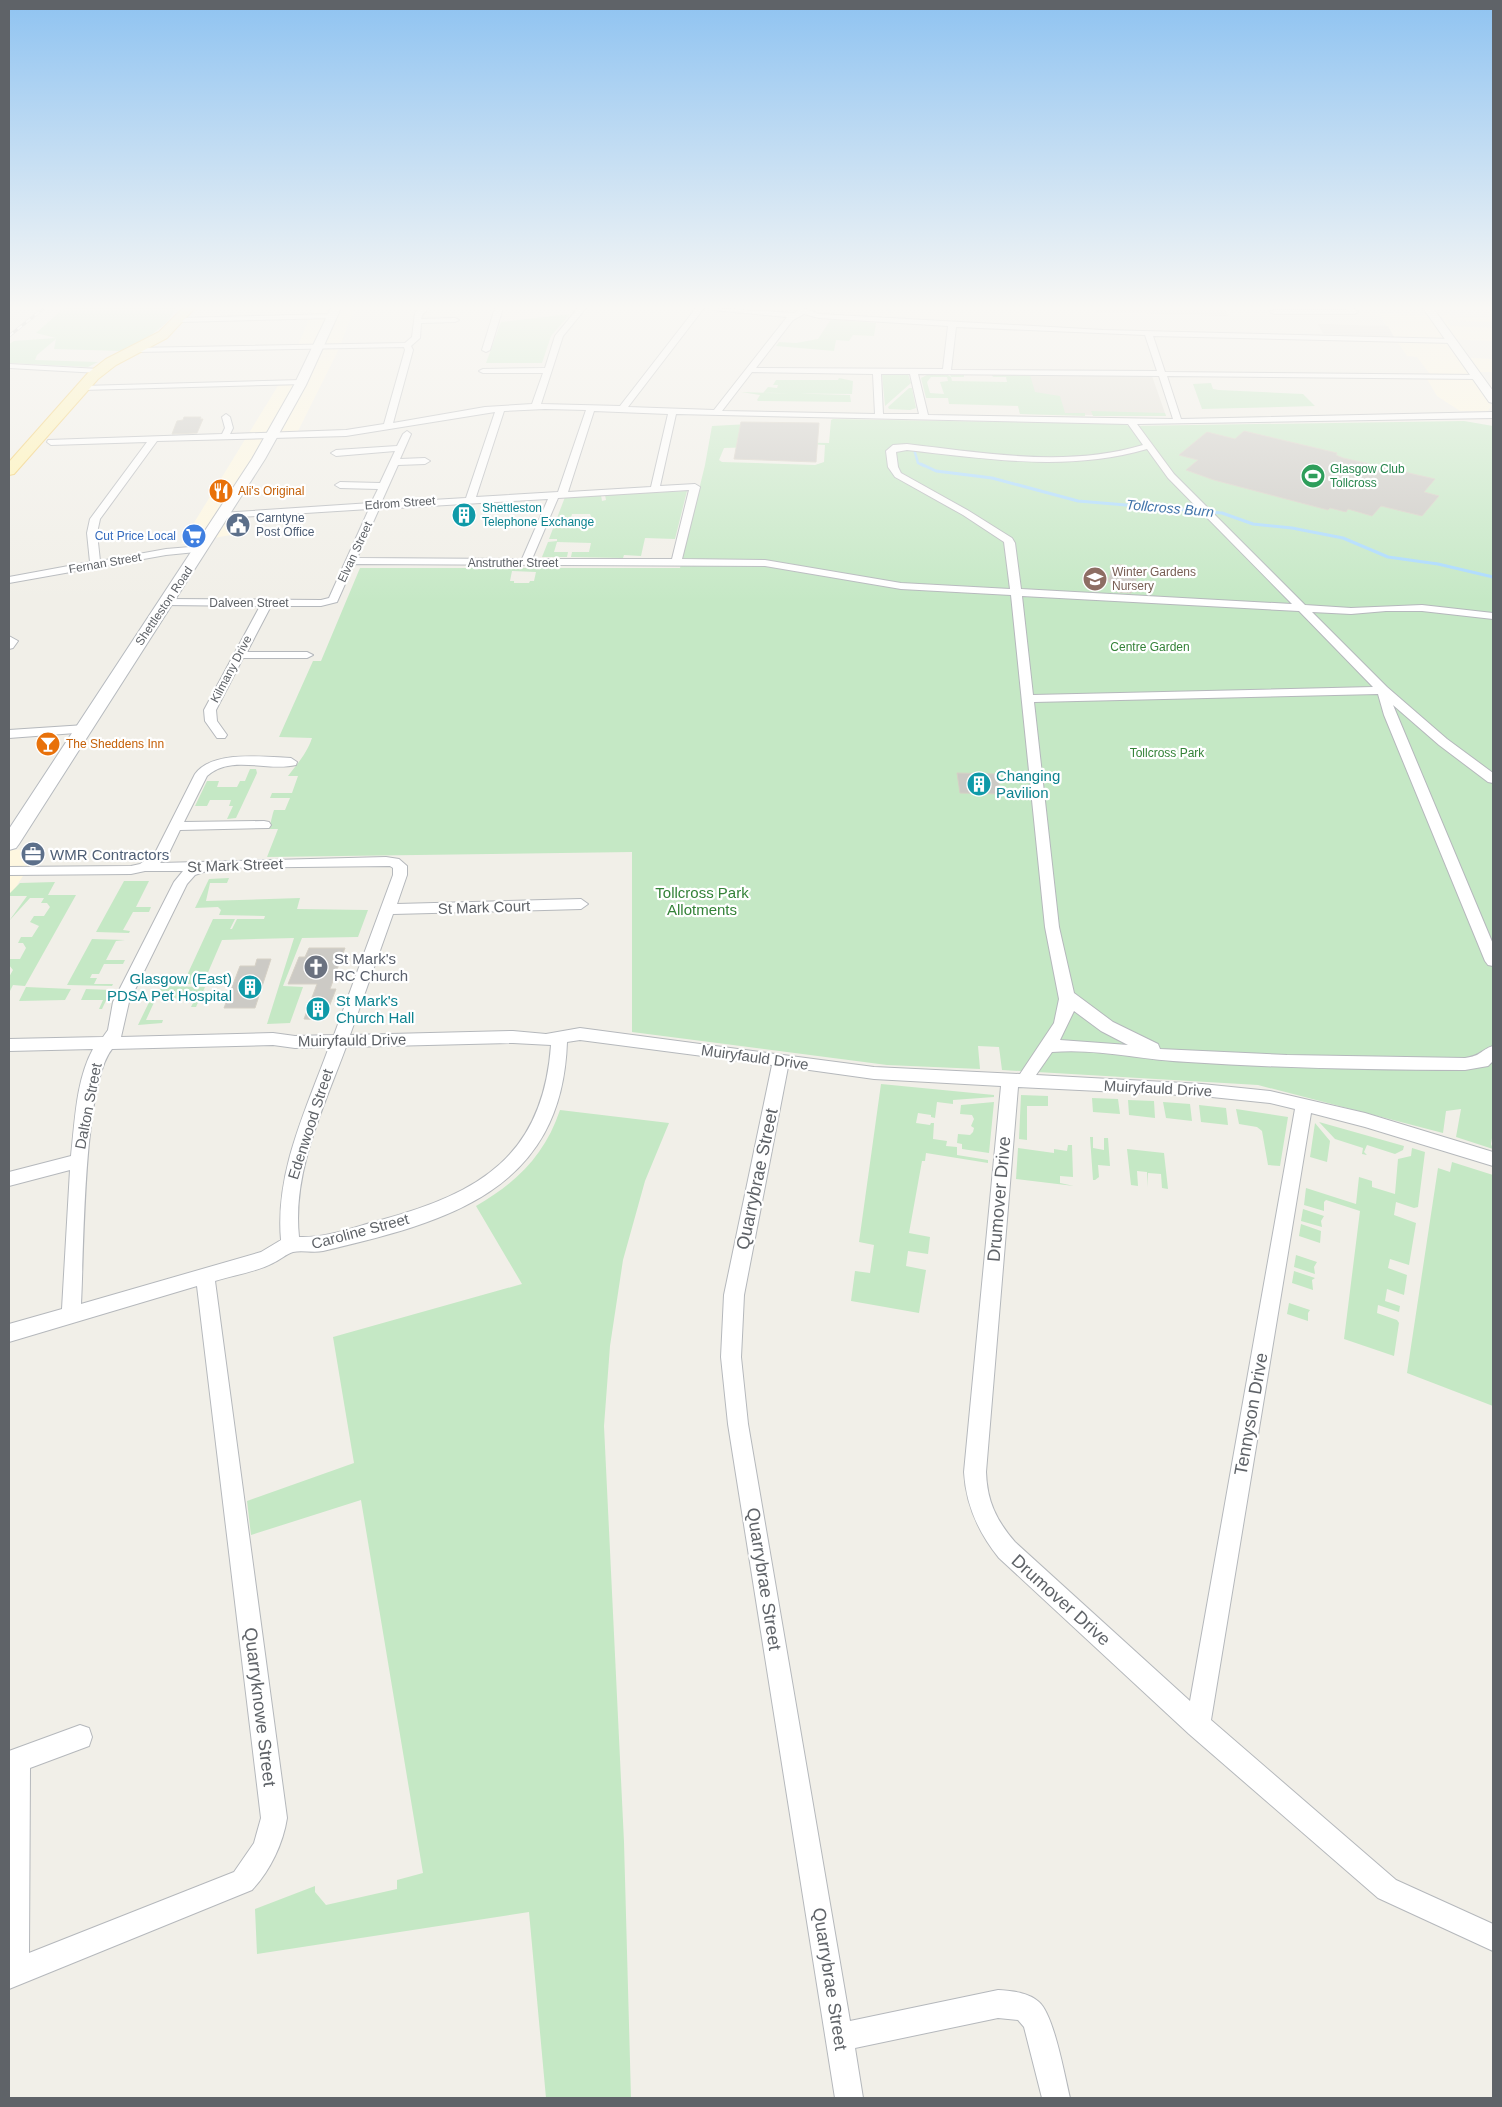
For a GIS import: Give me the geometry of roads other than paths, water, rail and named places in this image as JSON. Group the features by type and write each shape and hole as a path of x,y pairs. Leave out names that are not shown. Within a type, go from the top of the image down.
{"main road":[{"path":"9,471 66,406"}],"street":[{"name":"Shettleston Road","path":"9,844 85,729 165,602 224,515 288,406"},
{"path":"389,427 388,420 392,406"},
{"path":"51,442 270,437 346,433 501,408 530,406"},
{"path":"554,406 716,413 1178,422 1493,416"},
{"path":"716,413 721,406"},
{"path":"879,406 879,416"},
{"path":"921,406 924,417"},
{"path":"1173,406 1178,422"},
{"path":"525,563 558,495 591,407"},
{"path":"471,498 501,408"},
{"path":"654,489 673,410"},
{"path":"224,438 229,428 226,417"},
{"path":"1130,421 1171,476 1384,690 1443,742 1493,779"},
{"name":"Elvan Street","path":"333,600 378,504 407,434"},
{"path":"95,564 92,533 95,519 154,439"},
{"path":"1018,1082 1047,1047 1064,1018 1068,996 1058,963 1052,926 1017,592 1008,540 895,471 891,451 896,447 907,447 1012,457 1078,458 1115,455 1148,446"},
{"path":"336,453 401,448"},
{"path":"395,462 425,461"},
{"path":"343,474 338,487 384,486"},
{"name":"Edrom Street","path":"224,515 471,498 695,487 676,563"},
{"name":"Fernan Street","path":"9,580 176,550 202,549"},
{"name":"Anstruther Street","path":"350,561 775,564 886,584 1351,611 1412,607 1493,616"},
{"name":"Dalveen Street","path":"165,602 321,603 333,600"},
{"name":"Kilmany Drive","path":"221,735 211,721 210,710 267,603"},
{"path":"1334,639 1337,624 1343,615 1351,611"},
{"path":"9,640 12,642 9,646"},
{"path":"239,655 307,655"},
{"path":"1027,699 1384,690"},
{"path":"1384,690 1390,715 1493,961"},
{"path":"9,734 85,729"},
{"path":"145,867 161,855 201,774 207,768 225,762 291,762"},
{"path":"268,775 273,762"},
{"path":"246,825 252,812"},
{"path":"176,826 264,825"},
{"name":"St Mark Street","path":"9,871 131,870 145,867 200,867 215,864 386,861 400,866"},
{"name":"Edenwood Street","path":"291,1244 288,1207 290,1182 339,1040 400,875 400,866"},
{"name":"Dalton Street","path":"72,1315 79,1161 85,1108 94,1064 99,1053 109,1043 118,1028 121,1002 181,882 190,872 200,867"},
{"name":"St Mark Court","path":"386,909 581,904"},
{"path":"1068,996 1088,1014 1117,1032 1134,1041 1180,1056"},
{"name":"Muiryfauld Drive","path":"9,1045 274,1039 317,1042 339,1040 559,1038 580,1034 874,1073 1231,1092 1304,1104 1436,1140 1493,1159"},
{"name":"Caroline Street","path":"9,1333 266,1258 291,1244 319,1244 436,1210 476,1193 494,1182 518,1160 532,1143 542,1125 559,1057 559,1038"},
{"path":"1047,1047 1098,1047 1180,1056 1367,1064 1465,1064 1482,1062 1493,1052"},
{"name":"Quarrybrae Street","path":"781,1061 735,1286 731,1356 738,1424 849,2098"},
{"name":"Drumover Drive","path":"1018,1082 975,1472 978,1505 984,1521 1007,1550 1198,1725 1387,1889 1493,1938"},
{"name":"Tennyson Drive","path":"1198,1725 1304,1104"},
{"path":"9,1179 79,1161"},
{"name":"Quarryknowe Street","path":"12,1974 243,1881 250,1875 273,1829 271,1798 205,1276"},
{"path":"12,1974 13,1761 80,1737"},
{"path":"839,2037 998,2004 1023,2007 1032,2014 1038,2028 1056,2098"}],"waterway":[{"name":"Tollcross Burn","path":"914,449 918,463 924,466"},
{"name":"Tollcross Burn","path":"921,464 936,471 992,478 1078,501 1222,513 1253,524 1292,528 1343,538 1388,557 1438,564 1493,577"}],"place":[{"name":"Glasgow Club Tollcross","path":"1313,476"},
{"name":"Ali's Original","path":"221,491"},
{"name":"Shettleston Telephone Exchange","path":"464,515"},
{"name":"Carntyne Post Office","path":"238,525"},
{"name":"Cut Price Local","path":"194,536"},
{"name":"Winter Gardens Nursery","path":"1095,579"},
{"name":"The Sheddens Inn","path":"48,744"},
{"name":"Changing Pavilion","path":"979,784"},
{"name":"WMR Contractors","path":"33,854"},
{"name":"St Mark's RC Church","path":"316,967"},
{"name":"Glasgow (East) PDSA Pet Hospital","path":"250,987"},
{"name":"St Mark's Church Hall","path":"318,1009"}],"park label":[{"name":"Centre Garden","path":"1150,647"},
{"name":"Tollcross Park","path":"1167,753"},
{"name":"Tollcross Park Allotments","path":"702,900"}]}
